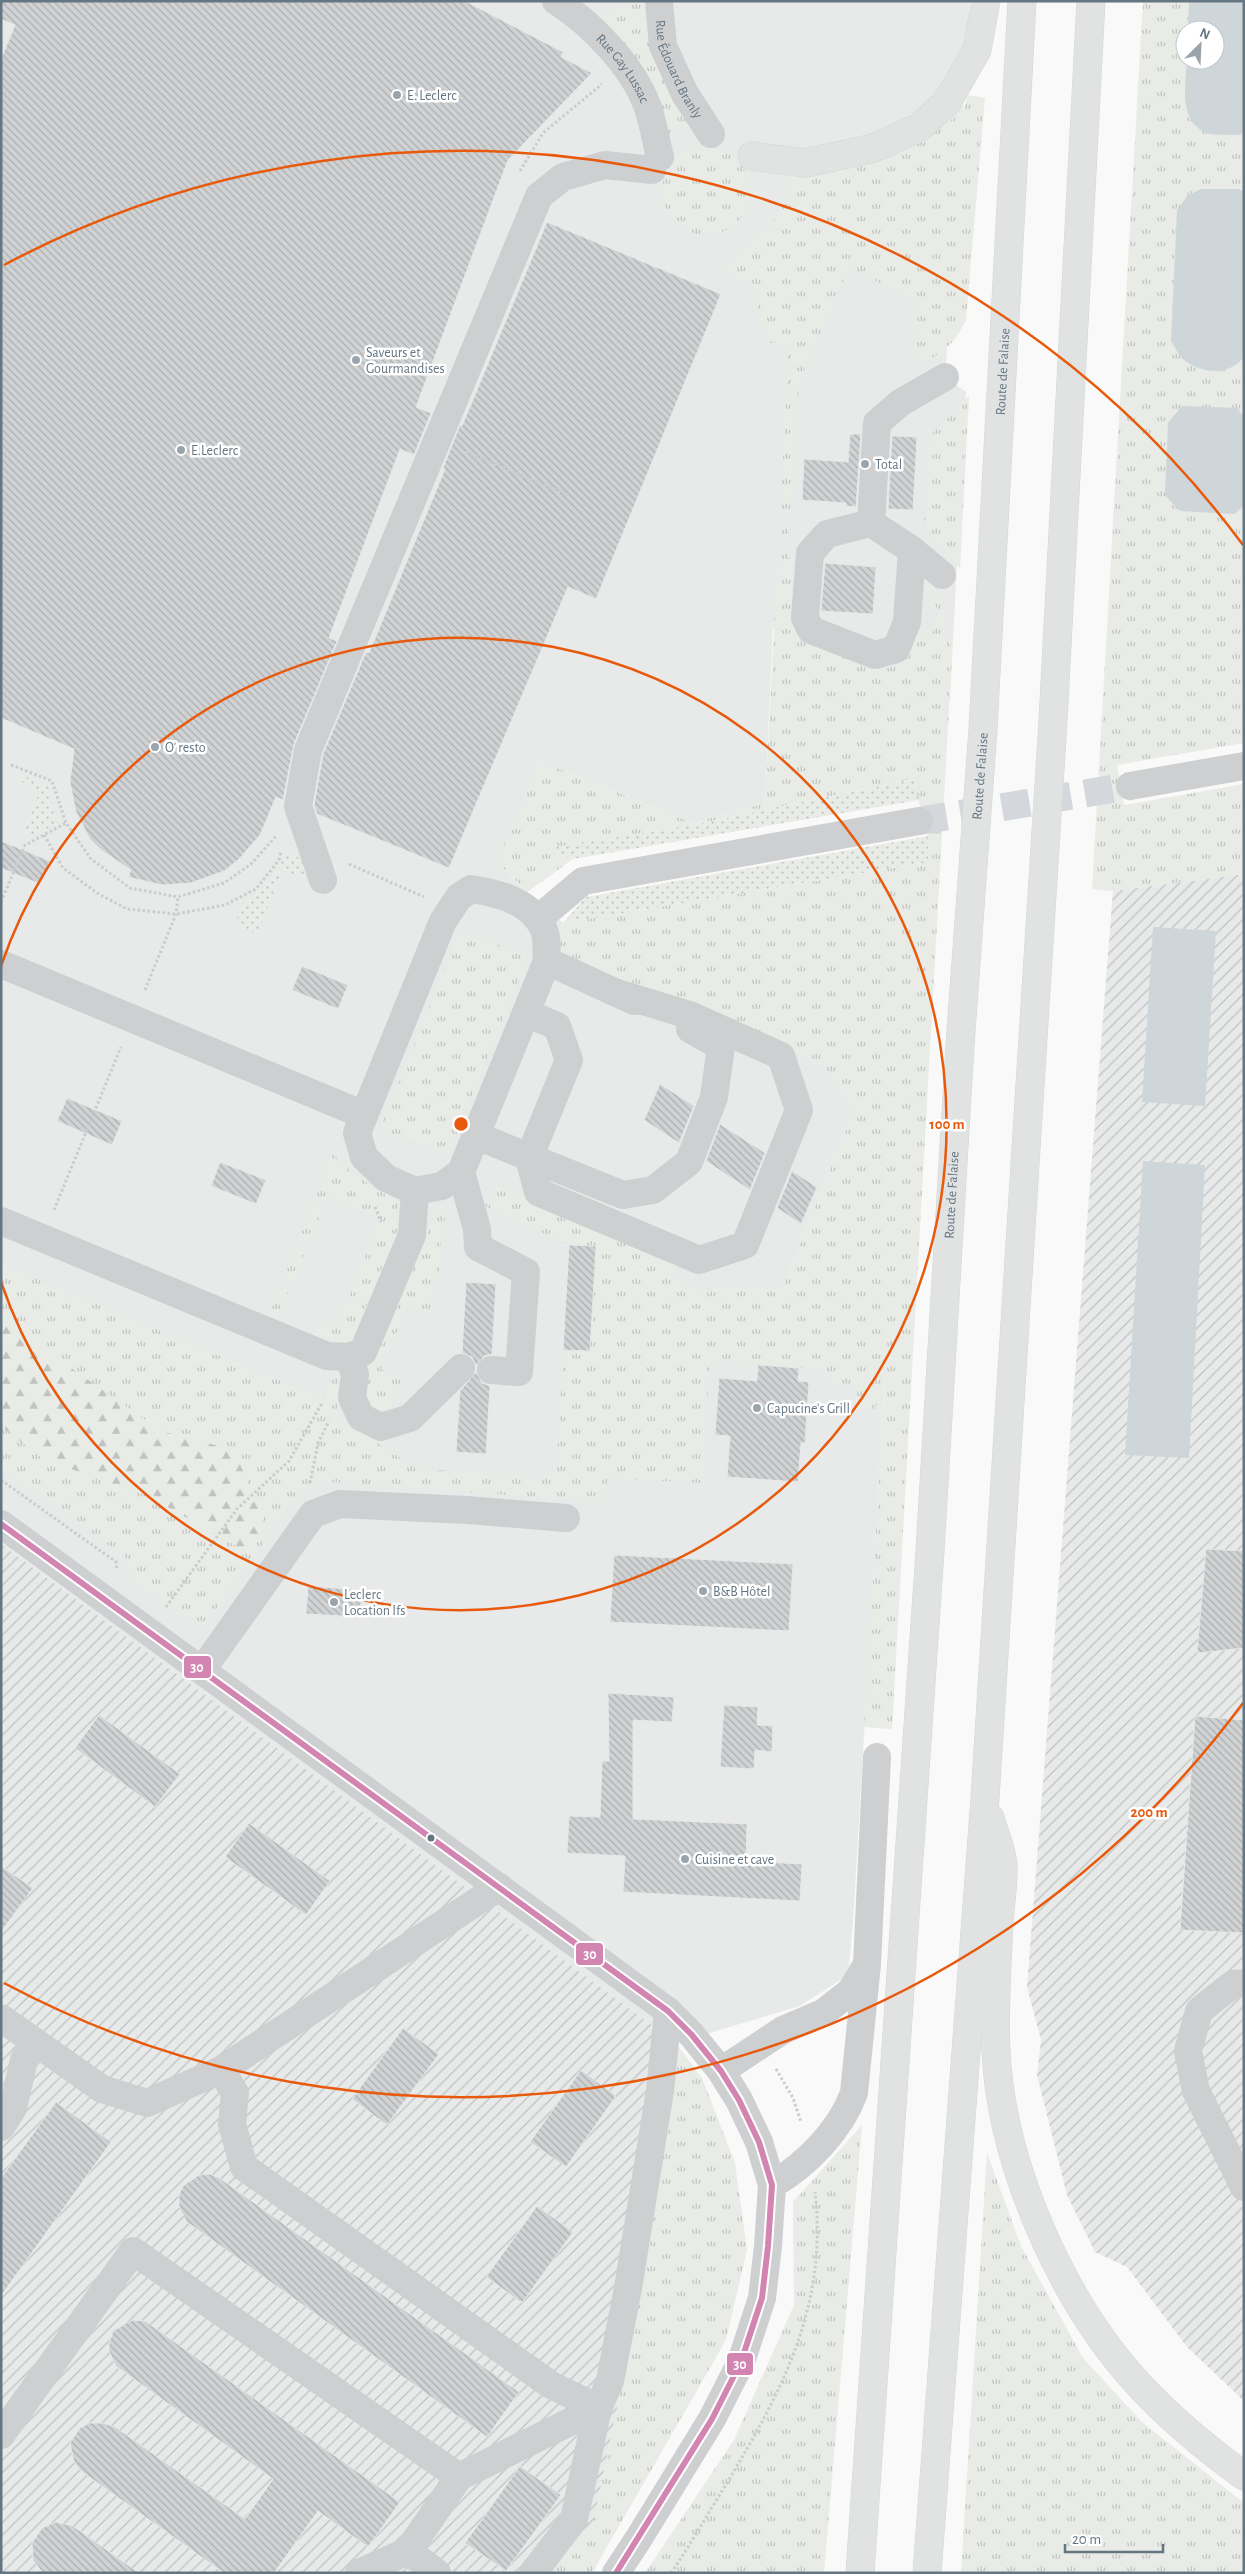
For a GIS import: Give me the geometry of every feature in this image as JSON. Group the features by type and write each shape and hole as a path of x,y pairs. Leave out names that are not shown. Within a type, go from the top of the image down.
{"highway":[{"path":"752,156 806,163 874,148 920,127 947,102 977,50 986,1"},
{"name":"Route de Falaise","path":"860,2573 930,1551 960,1045 983,728 1022,1"},
{"path":"927,2573 985,1798 1054,712 1091,1"},
{"path":"985,1798 1003,1864 996,1969 996,2051 1005,2115 1022,2181 1059,2271 1082,2310 1109,2348 1140,2386 1168,2415 1244,2476"}],"street":[{"name":"Rue Gay Lussac","path":"438,440 539,196 563,177 605,165 656,163 647,107 624,62 569,10 556,1"},
{"name":"Rue Édouard Branly","path":"659,1 663,46 685,94 711,134"},
{"path":"871,524 877,423 900,403 945,377"},
{"path":"323,880 298,806 308,750 438,440"},
{"path":"912,550 907,622 896,649 875,654 811,630 805,618 810,553 827,534 871,524 912,550 942,575"},
{"path":"1130,786 1244,766"},
{"path":"538,919 583,881 919,821"},
{"path":"471,889 496,893 521,905 538,919 546,937 547,961 461,1172 442,1186 415,1190 386,1178 364,1157 357,1133 443,921 459,897 471,889"},
{"path":"477,1136 623,1195 653,1190 689,1162 714,1097 721,1047 686,1026 547,961"},
{"path":"1,964 364,1115"},
{"path":"526,1013 557,1026 569,1060 529,1158 538,1192 699,1260 745,1245 800,1110 781,1056 692,1016 617,993"},
{"path":"461,1172 477,1229 478,1247 526,1272 519,1372 491,1370"},
{"path":"1,1221 327,1356 344,1357 363,1352 412,1235 415,1190"},
{"path":"344,1357 355,1375 352,1398 361,1417 381,1426 410,1418 461,1368"},
{"path":"202,1670 313,1514 340,1504 467,1510 566,1518"},
{"path":"1,1524 668,2011 691,2034 722,2071 739,2100 759,2142 772,2185 762,2298 741,2362 712,2419 616,2573"},
{"path":"772,2185 792,2173 811,2156 848,2110 854,2094 867,1964 876,1757"},
{"path":"1,2018 44,2050 102,2088 147,2103 221,2070 499,1887"},
{"path":"722,2071 783,2030 823,2014 852,1991 867,1964"},
{"path":"1244,1984 1233,1984 1200,2011 1188,2051 1196,2091 1244,2187"},
{"path":"533,2573 574,2519 598,2408 610,2381 628,2288 660,2090 668,2011"},
{"path":"1,2126 13,2108 24,2060 44,2050"},
{"path":"221,2070 234,2093 232,2124 244,2167 551,2385 598,2408"},
{"path":"1,2435 133,2251 459,2477"},
{"path":"358,2573 408,2551 459,2477 598,2408"},
{"path":"408,2551 437,2573"}],"path":[{"path":"438,440 568,495"},
{"path":"11,765 52,781 66,823 91,859 130,888 178,897 224,883 251,864 280,832"},
{"path":"1,902 25,845 66,823"},
{"path":"44,834 63,868 97,893 127,909 176,914 225,905 256,889 279,860 282,843"},
{"path":"402,888 432,901"},
{"path":"43,1238 176,914 178,897"},
{"path":"371,1199 382,1226"},
{"path":"161,1613 237,1509 289,1461 322,1403 344,1357"},
{"path":"313,1514 309,1486 318,1443 330,1419"}],"shaded area":[{"path":"1,1 970,1 963,112 893,159 792,176 950,304 945,377 966,392 950,699 773,627 765,803 693,823 540,761 498,862 515,881 563,923 556,951 824,1065 854,1111 784,1284 885,1378 853,1923 848,1975 800,2006 676,2043 1,1544"},
{"path":"1189,1 1244,1 1244,132 1240,135 1208,133 1198,128 1187,112 1185,91 1186,70 1225,70 1225,20 1188,20"},
{"path":"1201,189 1239,189 1244,192 1244,357 1231,367 1215,371 1191,365 1179,354 1171,341 1177,211 1187,196"},
{"path":"1182,406 1237,408 1244,417 1244,505 1235,514 1180,511 1165,495 1168,423"},
{"path":"1244,874 1244,2401 1187,2347 1127,2267 1095,2252 1067,2195 1037,2075 1041,2040 1027,1987 1113,891"},
{"path":"1153,927 1216,931 1205,1106 1142,1102"},
{"path":"1143,1161 1205,1165 1189,1458 1125,1455"},
{"path":"1,1544 676,2043 641,2293 593,2524 552,2573 1,2573"}],"green space":[{"path":"632,1 643,1 645,20 653,54 697,125 676,132 664,140 590,13 620,9"},
{"path":"1143,1 1244,1 1244,743 1117,765 1124,805 1244,784 1244,874 1113,891 1092,889"},
{"path":"968,95 985,98 966,320 951,344 938,354 913,366 917,299 848,269 799,382 787,556 792,560 790,620 800,638 876,670 899,666 912,650 915,616 926,635 931,637 939,612 919,577 920,574 936,589 941,599 945,610 952,655 892,1729 864,1727 885,1381 875,1409 855,1408 856,1384 825,1383 825,1369 710,1361 702,1483 607,1478 606,1502 331,1482 303,1488 200,1631 134,1582 125,1557 1,1468 1,1264 323,1399 334,1374 340,1376 337,1394 337,1417 416,1468 538,1478 552,1472 557,1456 563,1350 590,1351 596,1246 569,1245 485,1206 494,1184 678,1267 674,1278 710,1294 715,1283 741,1289 784,1284 854,1111 824,1065 556,951 563,923 928,862 928,836 913,779 693,825 549,848 573,859 527,892 497,862 540,761 693,823 765,803 789,344 763,342 755,290 724,268 771,226 785,202 792,176 893,159 963,112"},
{"path":"706,147 723,150 737,160 747,174 750,191 747,208 737,222 723,232 706,235 689,232 675,222 665,208 662,191 665,174 675,160 689,150"},
{"path":"969,396 960,569 924,525 930,436"},
{"path":"22,775 48,786 56,824 30,837 23,834 40,791 20,781"},
{"path":"913,779 919,800 573,859 547,848 693,825"},
{"path":"928,836 928,862 563,923 586,897"},
{"path":"287,850 304,862 307,880 282,870 257,934 235,925 244,901 259,892 271,880"},
{"path":"461,930 529,957 448,1156 380,1129"},
{"path":"333,1154 352,1173 397,1202 397,1232 353,1337 341,1345 318,1335 312,1325 314,1320 337,1328 380,1219 328,1197 277,1319 269,1315"},
{"path":"440,1207 447,1210 442,1236 437,1289 430,1315 408,1305 381,1369 402,1379 391,1406 387,1409 374,1409 365,1405 363,1385 432,1221"},
{"path":"1,1319 161,1431 234,1450 266,1525 245,1551 148,1496 43,1459 1,1426"},
{"path":"676,2043 702,2078 735,2163 747,2250 726,2340 592,2573 552,2573 593,2524 641,2293"},
{"path":"862,2125 824,2573 645,2573 734,2440 794,2305 793,2202"},
{"path":"987,2153 1021,2246 1083,2358 1142,2422 1244,2503 1244,2573 961,2573"}],"building":[{"name":"E.Leclerc","path":"1,1 465,1 563,52 561,57 592,73 508,160 416,407 431,413 414,455 400,449 329,638 337,641 294,744 283,800 276,797 260,835 239,859 224,871 191,883 162,885 128,877 131,870 101,850 90,839 76,812 70,782 74,749 1,718 1,59 15,25 1,19"},
{"path":"547,222 721,294 596,599 568,587 449,868 317,814 314,805 323,754 366,652 369,653 445,469 443,468 460,425 462,426"},
{"path":"850,434 861,434 856,507 846,506 846,503 802,500 804,459 848,462"},
{"path":"892,436 917,437 913,510 888,509"},
{"path":"825,563 876,567 873,614 821,611"},
{"path":"1,841 50,861 40,884 1,868"},
{"path":"302,966 348,985 338,1009 292,990"},
{"path":"660,1084 694,1106 679,1143 644,1120"},
{"path":"67,1098 122,1121 112,1145 57,1121"},
{"path":"720,1124 765,1153 750,1190 706,1161"},
{"path":"220,1162 266,1180 256,1204 211,1186"},
{"path":"792,1171 817,1187 801,1224 777,1208"},
{"path":"569,1245 596,1246 590,1351 563,1350"},
{"path":"466,1282 496,1284 492,1354 484,1356 476,1366 472,1357 462,1353"},
{"name":"Capucine's Grill","path":"758,1365 799,1368 798,1381 809,1382 805,1443 801,1443 798,1482 727,1477 730,1436 715,1435 719,1378 757,1381"},
{"path":"476,1372 482,1383 490,1386 486,1454 456,1452 460,1391"},
{"path":"1206,1549 1244,1551 1244,1648 1197,1653"},
{"name":"B&B Hôtel","path":"614,1555 793,1564 789,1631 610,1622"},
{"name":"Leclerc Location Ifs","path":"308,1586 362,1590 360,1617 306,1614"},
{"name":"Cuisine et cave","path":"608,1693 674,1697 672,1722 633,1720 633,1819 747,1824 746,1861 802,1864 800,1901 623,1892 625,1856 567,1853 569,1816 600,1817 602,1761 609,1761"},
{"path":"724,1705 758,1707 757,1725 773,1726 772,1752 755,1750 754,1769 720,1767"},
{"path":"99,1715 180,1774 155,1807 75,1748"},
{"path":"1195,1716 1244,1720 1244,1933 1180,1930"},
{"path":"249,1823 330,1881 306,1915 225,1857"},
{"path":"1,1866 33,1888 1,1932"},
{"path":"403,2028 439,2054 387,2125 352,2099"},
{"path":"581,2070 616,2096 566,2167 530,2142"},
{"path":"56,2102 111,2142 1,2296 1,2178"},
{"path":"209,2174 218,2177 519,2392 487,2437 187,2222 179,2207 179,2195 183,2186 199,2175"},
{"path":"537,2206 573,2232 522,2303 486,2277"},
{"path":"132,2320 145,2321 400,2502 368,2547 318,2511 274,2573 224,2573 81,2471 74,2462 70,2443 80,2428 89,2423 103,2423 115,2427 245,2519 273,2479 116,2366 109,2351 113,2331"},
{"path":"520,2466 561,2495 506,2571 465,2543"},
{"path":"56,2522 73,2526 139,2573 43,2573 33,2560 32,2543 42,2528"}],"tunnel":[{"path":"919,821 1130,786"}],"transit line":[{"name":"30","path":"1,1524 668,2011 691,2034 721,2071 739,2100 759,2142 772,2185 762,2298 741,2362 712,2419 616,2573"}],"place":[{"name":"E. Leclerc","path":"397,95"},
{"name":"Saveurs et Gourmandises","path":"356,360"},
{"name":"E.Leclerc","path":"181,450"},
{"name":"Total","path":"865,464"},
{"name":"O' resto","path":"155,747"},
{"name":"Capucine's Grill","path":"757,1408"},
{"name":"B&B Hôtel","path":"703,1591"},
{"name":"Leclerc Location Ifs","path":"334,1602"},
{"name":"Cuisine et cave","path":"685,1859"}]}
